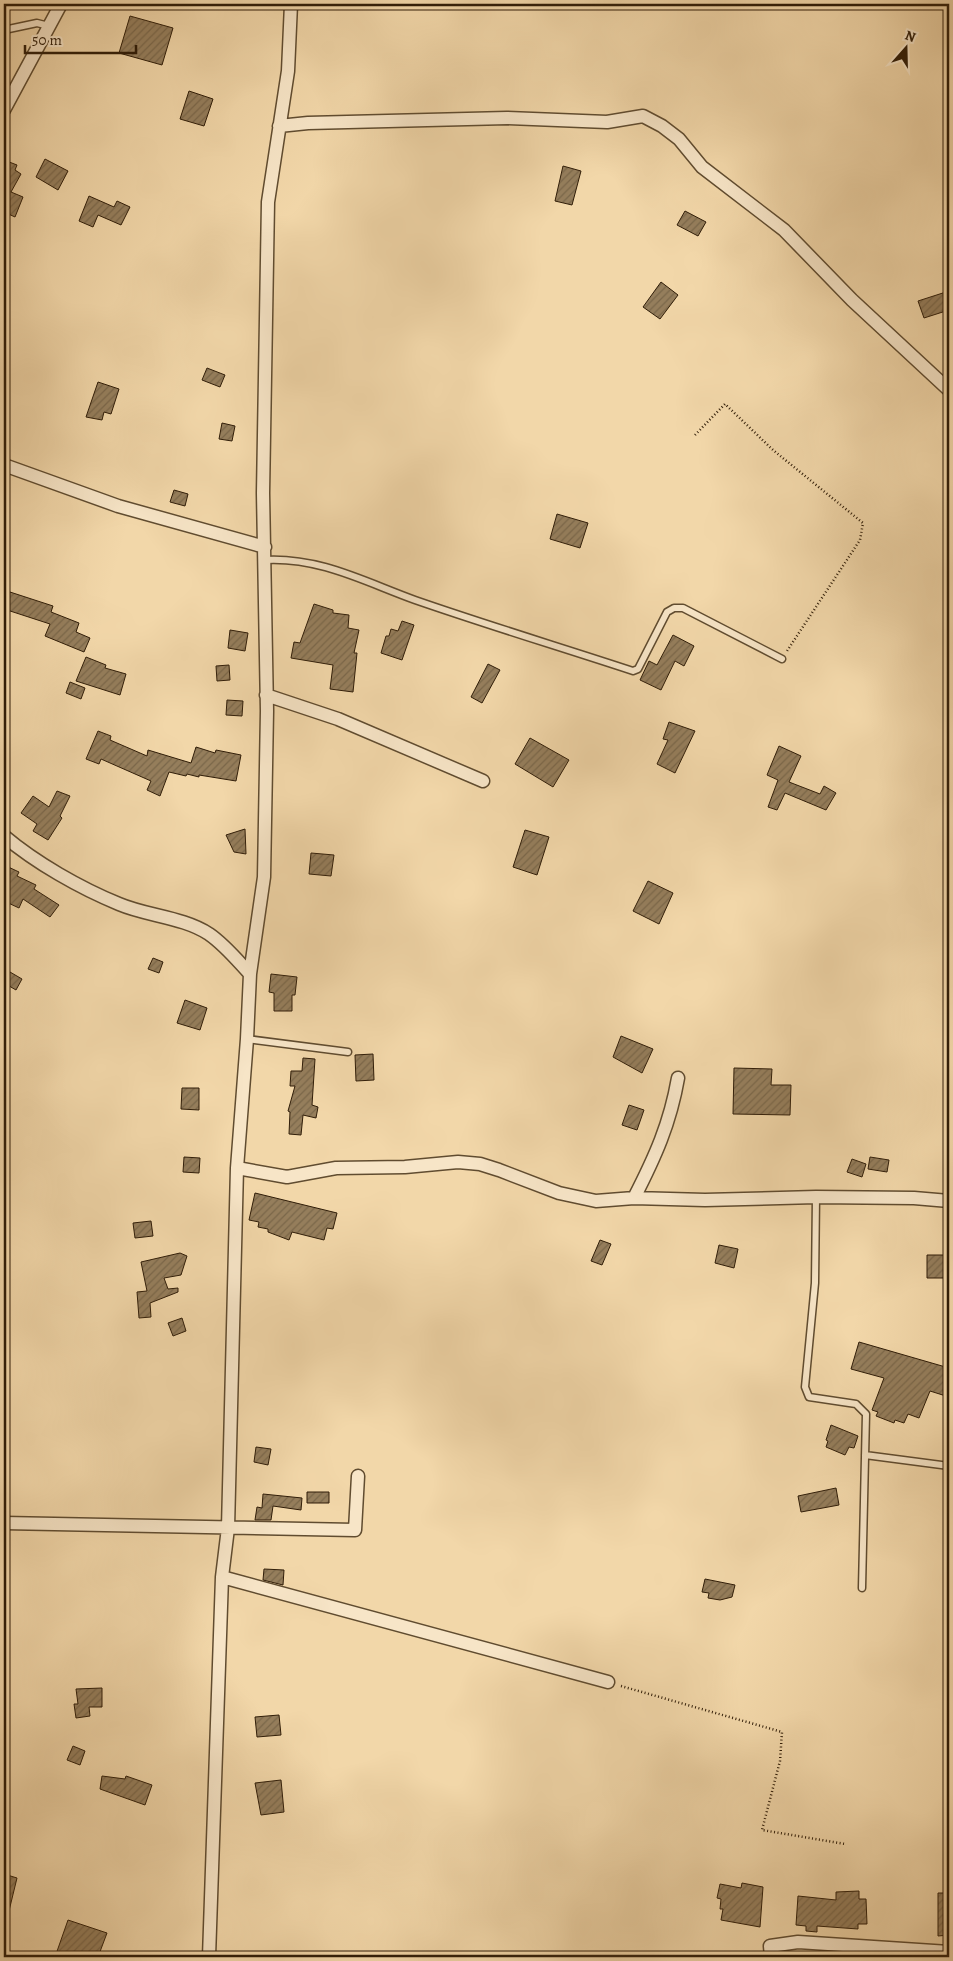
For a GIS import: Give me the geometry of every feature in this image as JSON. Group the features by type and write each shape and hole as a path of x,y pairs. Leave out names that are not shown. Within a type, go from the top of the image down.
{"street":[{"path":"4,110 61,4"},
{"path":"210,1957 222,1577 228,1528 237,1168 250,974 264,877 266,695 263,493 268,202 288,71 292,4"},
{"path":"279,126 308,123 507,118 607,122 642,116 662,126 679,140 702,168 784,230 852,300 949,390"},
{"path":"4,465 118,506 265,553"},
{"path":"266,695 338,719 483,781"},
{"path":"4,836 26,855 119,904 184,923 207,933 225,946 250,974"},
{"path":"634,1198 665,1132 672,1111 678,1078"},
{"path":"237,1168 287,1177 336,1168 405,1167 458,1162 480,1164 576,1198 596,1201 634,1198 705,1200 816,1197 914,1198 949,1201"},
{"path":"4,1523 355,1530 358,1476"},
{"path":"222,1577 608,1682"},
{"path":"771,1957 770,1946 798,1942 949,1952"}],"lane":[{"path":"4,30 37,22 49,26"},
{"path":"265,553 283,559 316,563 416,600 633,671 638,669 667,612 674,608 683,608 701,616 782,659"},
{"path":"247,1039 348,1052"},
{"path":"816,1197 814,1283 804,1387 810,1397 856,1404 866,1414 862,1588"},
{"path":"864,1455 949,1466"}],"path":[{"path":"695,436 725,404 773,450 863,523 860,540 821,596 782,659"},
{"path":"608,1682 686,1706 782,1732 780,1761 762,1830 845,1844"}],"building":[{"path":"130,16 173,28 162,65 119,53"},
{"path":"189,91 213,99 204,126 180,119"},
{"path":"45,159 68,171 58,190 36,177"},
{"path":"4,160 17,165 15,170 21,174 11,192 23,197 15,217 4,212"},
{"path":"563,166 581,171 572,205 555,201"},
{"path":"89,196 114,207 117,201 130,207 121,225 98,215 93,227 79,221"},
{"path":"685,211 706,222 698,236 677,225"},
{"path":"661,282 678,295 660,319 643,307"},
{"path":"949,291 949,310 924,318 918,301"},
{"path":"207,368 225,375 220,387 202,380"},
{"path":"98,382 119,389 111,414 104,412 102,420 86,417"},
{"path":"222,423 235,426 232,441 219,439"},
{"path":"174,490 188,494 185,506 170,502"},
{"path":"557,514 588,523 580,548 550,539"},
{"path":"10,592 53,606 51,612 79,623 76,632 90,638 84,652 45,636 50,624 4,609 4,597 8,598"},
{"path":"314,604 333,610 333,613 349,615 348,628 359,630 354,653 357,653 353,692 330,689 333,665 291,658 294,642 300,643"},
{"path":"402,621 414,625 402,660 381,653 386,636 389,636 391,629 398,631"},
{"path":"230,630 248,633 245,651 228,648"},
{"path":"673,635 694,646 684,666 675,661 661,690 640,680 649,661 657,665"},
{"path":"86,657 106,665 105,668 126,674 120,695 76,681"},
{"path":"488,664 500,670 482,703 471,697"},
{"path":"229,665 230,680 217,681 216,666"},
{"path":"70,682 85,688 81,699 66,693"},
{"path":"227,700 243,701 242,716 226,715"},
{"path":"669,722 695,731 675,773 657,764 668,740 663,739"},
{"path":"98,731 111,736 110,740 147,756 148,750 191,763 196,747 215,753 216,750 241,755 236,781 199,775 199,777 187,774 186,776 169,772 160,796 147,790 151,781 101,759 99,764 86,759"},
{"path":"530,738 569,760 553,787 515,764"},
{"path":"779,746 801,756 789,782 820,794 824,786 836,793 826,810 785,793 777,810 768,807 778,780 767,775"},
{"path":"57,791 70,796 60,816 62,818 48,840 33,831 37,824 21,813 33,796 49,807"},
{"path":"245,829 246,854 234,852 226,835"},
{"path":"525,830 549,837 537,875 513,867"},
{"path":"311,853 334,855 331,876 309,874"},
{"path":"4,865 19,872 17,876 36,885 34,889 59,905 50,917 23,899 19,908 4,901"},
{"path":"648,881 673,893 659,924 633,911"},
{"path":"153,958 163,962 159,973 148,969"},
{"path":"10,972 22,979 16,990 4,983"},
{"path":"271,974 297,977 295,995 292,995 292,1011 274,1011 274,993 269,992"},
{"path":"185,1000 207,1008 200,1030 177,1023"},
{"path":"621,1036 653,1049 642,1073 613,1057"},
{"path":"373,1054 374,1080 356,1081 355,1055"},
{"path":"303,1058 315,1059 312,1105 318,1107 316,1118 303,1115 301,1135 289,1134 290,1112 288,1111 295,1086 290,1086 291,1071 302,1071"},
{"path":"734,1068 772,1069 771,1085 791,1085 790,1115 733,1114"},
{"path":"182,1088 199,1088 199,1110 181,1109"},
{"path":"629,1105 644,1110 637,1130 622,1125"},
{"path":"184,1157 200,1158 199,1173 183,1172"},
{"path":"870,1157 889,1160 887,1172 868,1169"},
{"path":"852,1159 866,1164 862,1177 847,1172"},
{"path":"255,1193 337,1213 333,1229 327,1228 324,1240 292,1232 289,1240 268,1232 268,1229 258,1227 259,1222 249,1220"},
{"path":"151,1221 153,1236 135,1238 133,1223"},
{"path":"600,1240 611,1244 602,1265 591,1261"},
{"path":"719,1245 738,1249 734,1268 715,1263"},
{"path":"180,1253 187,1256 181,1275 164,1278 168,1289 178,1288 178,1292 150,1303 151,1317 139,1318 137,1292 147,1291 141,1262"},
{"path":"927,1255 946,1255 946,1278 927,1278"},
{"path":"182,1318 186,1331 173,1336 168,1323"},
{"path":"859,1342 949,1368 949,1397 930,1391 919,1418 908,1414 904,1423 895,1420 894,1423 876,1416 878,1412 872,1410 884,1378 851,1369"},
{"path":"831,1425 858,1436 854,1448 849,1447 845,1455 826,1447 828,1441 826,1440"},
{"path":"256,1447 271,1449 268,1465 254,1462"},
{"path":"836,1488 839,1505 801,1512 798,1496"},
{"path":"307,1492 329,1492 329,1503 307,1503"},
{"path":"263,1494 302,1498 301,1510 273,1506 271,1520 255,1520 257,1507 262,1508"},
{"path":"264,1569 284,1570 283,1585 263,1580"},
{"path":"705,1579 735,1585 732,1597 720,1600 708,1598 709,1593 702,1592"},
{"path":"102,1688 102,1707 89,1707 90,1716 76,1718 74,1704 78,1704 76,1689"},
{"path":"279,1715 281,1735 257,1737 255,1717"},
{"path":"73,1746 85,1751 80,1765 67,1760"},
{"path":"102,1776 125,1779 126,1776 152,1785 145,1805 100,1789"},
{"path":"281,1780 284,1812 261,1815 255,1783"},
{"path":"4,1874 17,1878 8,1915 4,1915"},
{"path":"742,1883 763,1887 760,1927 721,1920 723,1909 720,1909 721,1899 717,1898 720,1884 741,1888"},
{"path":"859,1891 859,1899 866,1899 867,1924 858,1924 858,1929 817,1926 817,1932 806,1931 806,1926 796,1925 798,1896 836,1900 836,1892"},
{"path":"938,1893 949,1893 949,1935 938,1936"},
{"path":"68,1920 107,1933 98,1957 55,1957"}]}
